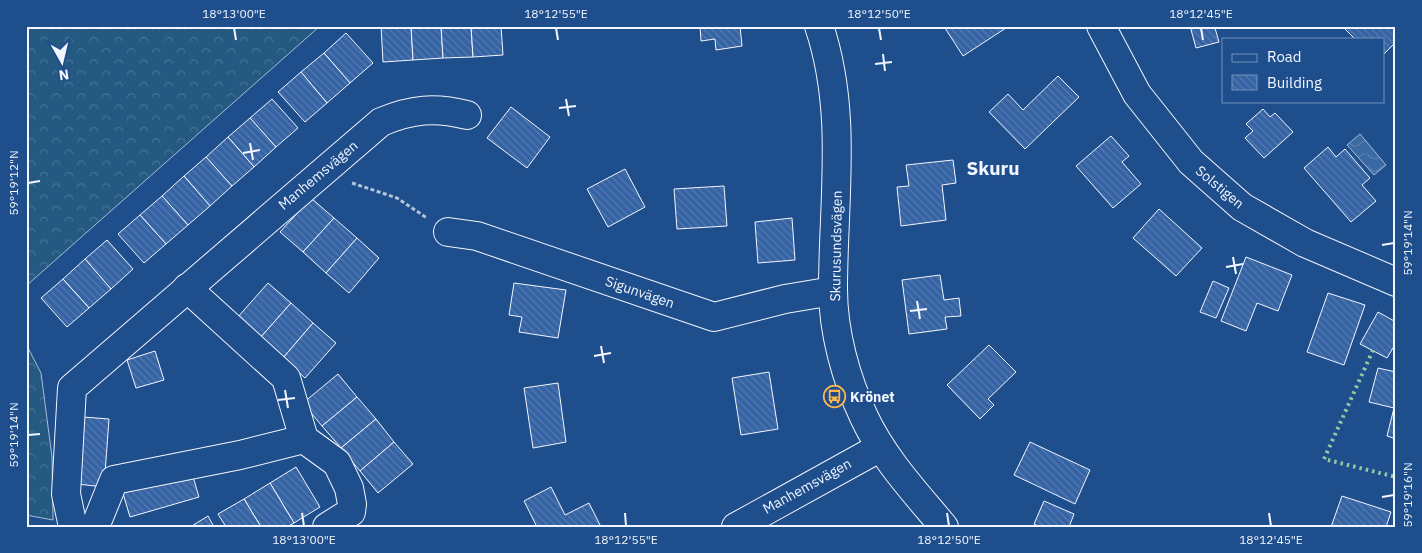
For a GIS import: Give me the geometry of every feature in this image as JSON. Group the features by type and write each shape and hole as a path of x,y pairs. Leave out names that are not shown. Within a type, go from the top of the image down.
{"street":[{"name":"Skurusundsvägen","path":"819,26 828,53 838,130 833,290 839,342 852,389 879,448 944,527"},
{"name":"Solstigen","path":"1101,26 1137,94 1191,162 1242,207 1305,243 1396,282"},
{"name":"Manhemsvägen","path":"72,527 66,494 72,388 381,122 405,112 444,110 467,115"},
{"name":"Sigunvägen","path":"448,232 477,236 714,317 785,299 833,290"},
{"path":"187,288 286,378 304,439 337,463 349,488 352,504 351,512 326,527"},
{"path":"95,527 114,480 240,455 304,439"},
{"name":"Manhemsvägen","path":"736,527 879,448"}],"path":[{"path":"326,168 359,187 397,198 448,232"}],"green space":[{"path":"26,26 320,26 26,286"},
{"path":"26,344 41,373 52,457 53,520 26,515"}],"water":[{"path":"1360,134 1386,165 1374,175 1347,145"}],"building":[{"path":"381,26 411,26 413,60 383,62"},
{"path":"411,26 441,26 443,58 413,60"},
{"path":"441,26 471,26 473,57 443,58"},
{"path":"471,26 501,26 503,55 473,57"},
{"path":"700,26 740,26 742,46 716,50 715,39 701,41"},
{"path":"948,26 1009,26 963,56 945,28"},
{"path":"1190,26 1220,26 1215,28 1219,42 1196,48"},
{"path":"1342,26 1396,26 1396,42 1384,54 1384,38 1354,38"},
{"path":"346,33 373,63 350,83 324,53"},
{"path":"324,53 350,83 327,103 301,72"},
{"path":"301,72 327,103 305,122 278,92"},
{"path":"1058,76 1079,97 1025,149 989,112 1008,94 1023,110"},
{"path":"272,99 298,128 276,147 250,118"},
{"path":"511,107 550,137 527,168 487,138"},
{"path":"1263,109 1270,117 1275,113 1293,132 1264,158 1245,138 1253,131 1246,124"},
{"path":"250,118 276,147 254,167 228,137"},
{"path":"1111,136 1129,156 1122,162 1141,184 1113,208 1076,166"},
{"path":"228,137 254,167 232,186 206,157"},
{"path":"1328,147 1336,157 1345,149 1370,178 1362,185 1376,201 1351,222 1304,168"},
{"path":"206,157 232,186 210,206 184,176"},
{"path":"953,160 956,183 942,185 946,220 901,226 897,187 909,186 906,165"},
{"path":"625,169 645,207 608,227 587,189"},
{"path":"184,176 210,206 188,225 162,196"},
{"path":"724,186 727,226 677,229 674,189"},
{"path":"162,196 188,225 166,244 140,215"},
{"path":"311,198 334,218 303,252 280,232"},
{"path":"1159,209 1202,248 1176,276 1133,238"},
{"path":"140,215 166,244 144,263 118,234"},
{"path":"334,218 357,238 326,273 303,252"},
{"path":"792,218 795,260 758,263 755,222"},
{"path":"357,238 379,258 349,293 326,273"},
{"path":"107,240 133,269 111,289 85,259"},
{"path":"1246,257 1292,275 1278,311 1257,303 1246,331 1221,321"},
{"path":"85,259 111,289 89,308 63,279"},
{"path":"940,275 944,300 959,298 961,316 945,317 947,329 909,334 902,280"},
{"path":"63,279 89,308 67,327 41,298"},
{"path":"1213,281 1229,288 1216,318 1200,312"},
{"path":"268,283 291,303 260,338 237,318"},
{"path":"514,283 566,290 558,338 519,332 522,317 509,315"},
{"path":"1328,293 1365,305 1344,365 1307,352"},
{"path":"291,303 313,323 283,358 260,338"},
{"path":"1378,312 1396,322 1396,343 1387,358 1360,344"},
{"path":"313,323 336,343 305,378 283,358"},
{"path":"989,345 1016,372 988,399 994,405 980,419 947,385"},
{"path":"155,351 164,380 136,388 127,360"},
{"path":"1378,368 1396,372 1396,439 1387,436 1394,408 1369,402"},
{"path":"769,372 778,429 741,435 732,378"},
{"path":"338,374 357,397 322,426 303,403"},
{"path":"558,383 566,442 533,448 524,388"},
{"path":"357,397 376,419 341,448 322,426"},
{"path":"83,417 109,419 104,487 77,484"},
{"path":"376,419 394,442 360,471 341,448"},
{"path":"394,442 413,464 378,493 360,471"},
{"path":"1030,442 1090,470 1075,504 1014,475"},
{"path":"296,467 320,507 294,523 270,483"},
{"path":"191,470 199,497 130,517 122,490"},
{"path":"270,483 294,523 287,527 261,527 244,499"},
{"path":"551,487 565,515 589,503 601,527 537,527 524,501"},
{"path":"1342,496 1391,512 1386,527 1331,527"},
{"path":"244,499 261,527 226,527 218,514"},
{"path":"1044,501 1074,514 1069,527 1040,527 1034,524"},
{"path":"208,516 214,527 190,527"}],"hedge":[{"path":"1373,350 1324,459 1396,477"}],"place":[{"name":"Krönet","path":"834,397"}],"district":[{"name":"Skuru","path":"993,168"}]}
